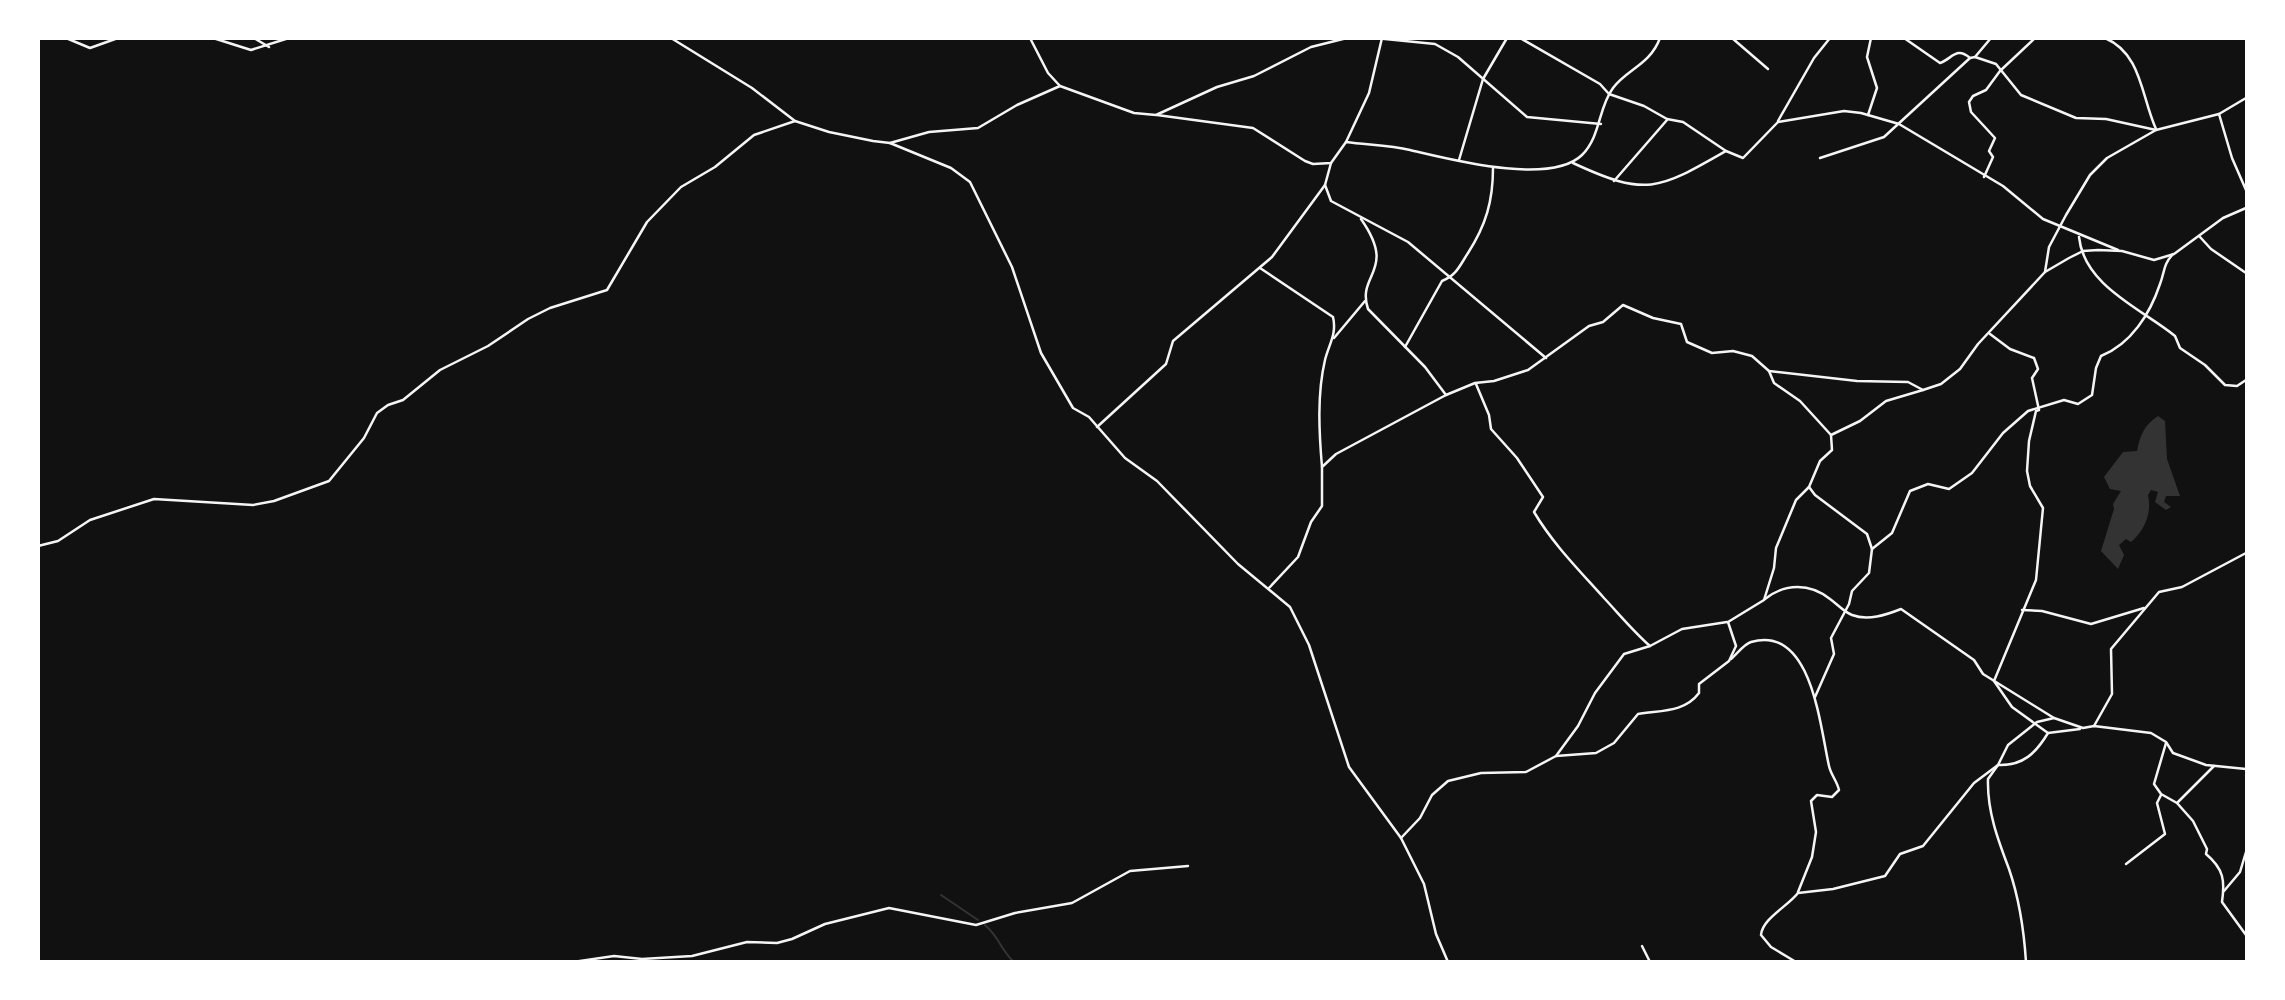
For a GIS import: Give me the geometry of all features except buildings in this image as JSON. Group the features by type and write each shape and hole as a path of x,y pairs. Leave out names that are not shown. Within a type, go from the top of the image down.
{"street":[{"path":"66,38 90,48 118,38"},
{"path":"213,38 245,49 269,47 289,38"},
{"path":"254,38 269,47"},
{"path":"671,38 752,88 795,121 829,132 890,143 951,168 970,182 1012,267 1041,354 1073,408 1089,417 1125,458 1157,481 1238,564 1290,607 1309,645 1349,767 1401,838 1424,884 1436,934 1448,961"},
{"path":"1030,38 1048,73 1060,86 1135,113 1253,128 1305,161 1313,164 1331,163"},
{"path":"1156,115 1217,87 1254,76 1311,47 1347,38"},
{"path":"1375,38 1435,44 1458,57 1527,117 1601,124"},
{"path":"1459,160 1483,79 1507,38"},
{"path":"1520,38 1600,85 1609,94 1644,106 1667,119 1683,122 1726,151 1743,158 1778,122 1814,58 1830,38"},
{"path":"1346,142 1411,150 1493,168 1562,167 1573,163 1584,153 1601,124 1609,94 1615,85 1643,65 1660,38"},
{"path":"1732,38 1768,69"},
{"path":"1868,115 1877,88 1867,57 1871,38"},
{"path":"1904,38 1940,63 1956,52 1964,52 1970,58"},
{"path":"1975,57 1991,38"},
{"path":"1984,177 1993,157 1989,151 1995,138 1971,112 1969,102 1973,96 1986,90 2000,71 2035,38"},
{"path":"2105,38 2128,53 2137,69 2146,107 2156,130"},
{"path":"1097,427 1166,364 1173,341 1272,257 1325,185 1331,163 1346,142 1369,93 1382,40"},
{"path":"1820,158 1884,137 1970,58 1975,57 1996,65 2021,95 2077,118 2106,119 2156,130"},
{"path":"890,143 929,132 962,131 986,126 1017,104 1060,86"},
{"path":"2045,272 2049,247 2090,175 2107,158 2156,130 2219,114 2246,98"},
{"path":"1778,122 1844,111 1899,124 2003,186 2023,205 2079,236 2154,260 2174,254"},
{"path":"2219,114 2232,158 2246,190"},
{"path":"1614,181 1667,119"},
{"path":"38,546 58,541 90,520 154,499 253,505 274,501 329,481 364,438 377,413 388,405 403,400 440,370 488,346 528,319 550,308 607,290 648,222 681,187 715,167 754,135 795,121"},
{"path":"1573,163 1627,186 1666,183 1726,151"},
{"path":"1405,347 1442,281 1453,277 1477,240 1489,214 1493,194 1493,168"},
{"path":"1325,185 1331,201 1408,242 1453,277 1546,358"},
{"path":"1872,549 1892,533 1910,491 1927,484 1949,489 1962,481 2003,433 2028,411 2039,410 2064,400 2078,404 2092,396 2096,368 2101,356 2120,348 2147,314 2162,279 2164,264 2223,218 2246,208"},
{"path":"1333,338 1338,337 1365,300 1377,268 1379,252 1359,216"},
{"path":"2079,236 2083,251 2095,274 2107,287 2175,336 2180,348 2205,365 2225,385 2237,386 2246,380"},
{"path":"2200,237 2211,249 2246,272"},
{"path":"1831,435 1860,421 1886,401 1941,384 1960,369 1978,344 2045,272 2083,251 2122,251"},
{"path":"1260,268 1333,317 1336,330 1325,361 1319,421 1322,506 1311,522 1298,557 1269,587"},
{"path":"1365,300 1368,309 1446,395"},
{"path":"1322,467 1336,454 1446,395 1475,383 1494,381 1528,370 1589,326 1603,322 1623,305 1653,318 1681,324 1687,342 1696,348 1712,353 1733,351 1752,356 1769,371 1774,383 1800,401 1831,435 1832,450 1820,461 1810,487 1796,500 1782,533 1763,600"},
{"path":"1990,334 2010,349 2034,358 2038,369 2032,378 2039,410"},
{"path":"1769,371 1857,381 1897,381 1923,390"},
{"path":"1475,383 1489,415 1491,429 1499,442 1517,458 1543,497 1534,512 1542,525 1556,545 1630,629 1650,646"},
{"path":"1994,681 2013,642 2022,610 2036,580 2043,508 2030,486 2027,471 2029,441 2036,411 2039,410"},
{"path":"1810,487 1815,495 1867,534 1872,549 1869,573 1852,591 1846,612 1831,638 1835,654 1815,697"},
{"path":"2094,726 2112,694 2111,649 2159,592 2182,587 2246,554"},
{"path":"1556,756 1578,726 1595,692 1624,654 1650,646 1682,629 1728,622 1775,591 1796,587 1814,588 1846,612 1864,618 1885,616 1901,609 1936,636 1954,644 1973,660 1983,674 2054,718 2083,728"},
{"path":"2022,610 2042,611 2091,624 2145,608"},
{"path":"1728,622 1736,646 1729,661"},
{"path":"1401,838 1420,818 1432,795 1448,781 1481,773 1526,772 1556,756 1596,753 1614,743 1637,714 1664,712 1688,704 1699,693 1699,684 1748,642 1772,639 1787,646 1796,655 1815,697 1825,733 1830,770 1839,790 1832,797 1817,795 1811,801 1816,832 1812,857 1798,893 1761,930 1771,947 1796,961"},
{"path":"1994,681 2012,707 2048,733"},
{"path":"2026,961 2024,928 1990,809 1988,779 2008,745 2037,723 2054,718"},
{"path":"2048,733 2094,726 2131,729 2151,733 2166,742 2173,753 2214,766 2246,769"},
{"path":"1798,893 1833,890 1885,876 1900,854 1923,846 1974,783 1998,765 2015,766 2037,751 2048,733"},
{"path":"2166,742 2154,784 2161,794 2177,803 2193,821 2207,849 2206,854 2221,870 2225,880 2222,902 2246,935"},
{"path":"2177,803 2214,766"},
{"path":"2126,864 2165,834 2157,803 2161,794"},
{"path":"2224,891 2240,872 2246,852"},
{"path":"573,961 614,956 642,959 692,956 747,942 777,943 825,924 889,908 976,925 1015,913 1072,903 1130,870 1188,866"},
{"path":"1642,946 1650,961"}],"shaded area":[{"path":"2158,416 2165,421 2167,459 2180,496 2166,496 2164,502 2171,507 2166,510 2155,502 2158,492 2151,490 2144,527 2131,542 2126,539 2119,545 2124,555 2118,569 2101,551 2114,509 2113,504 2121,491 2110,489 2104,477 2123,452 2137,451 2143,431"}],"waterway":[{"path":"941,895 978,920"},
{"path":"985,925 1014,962"}]}
